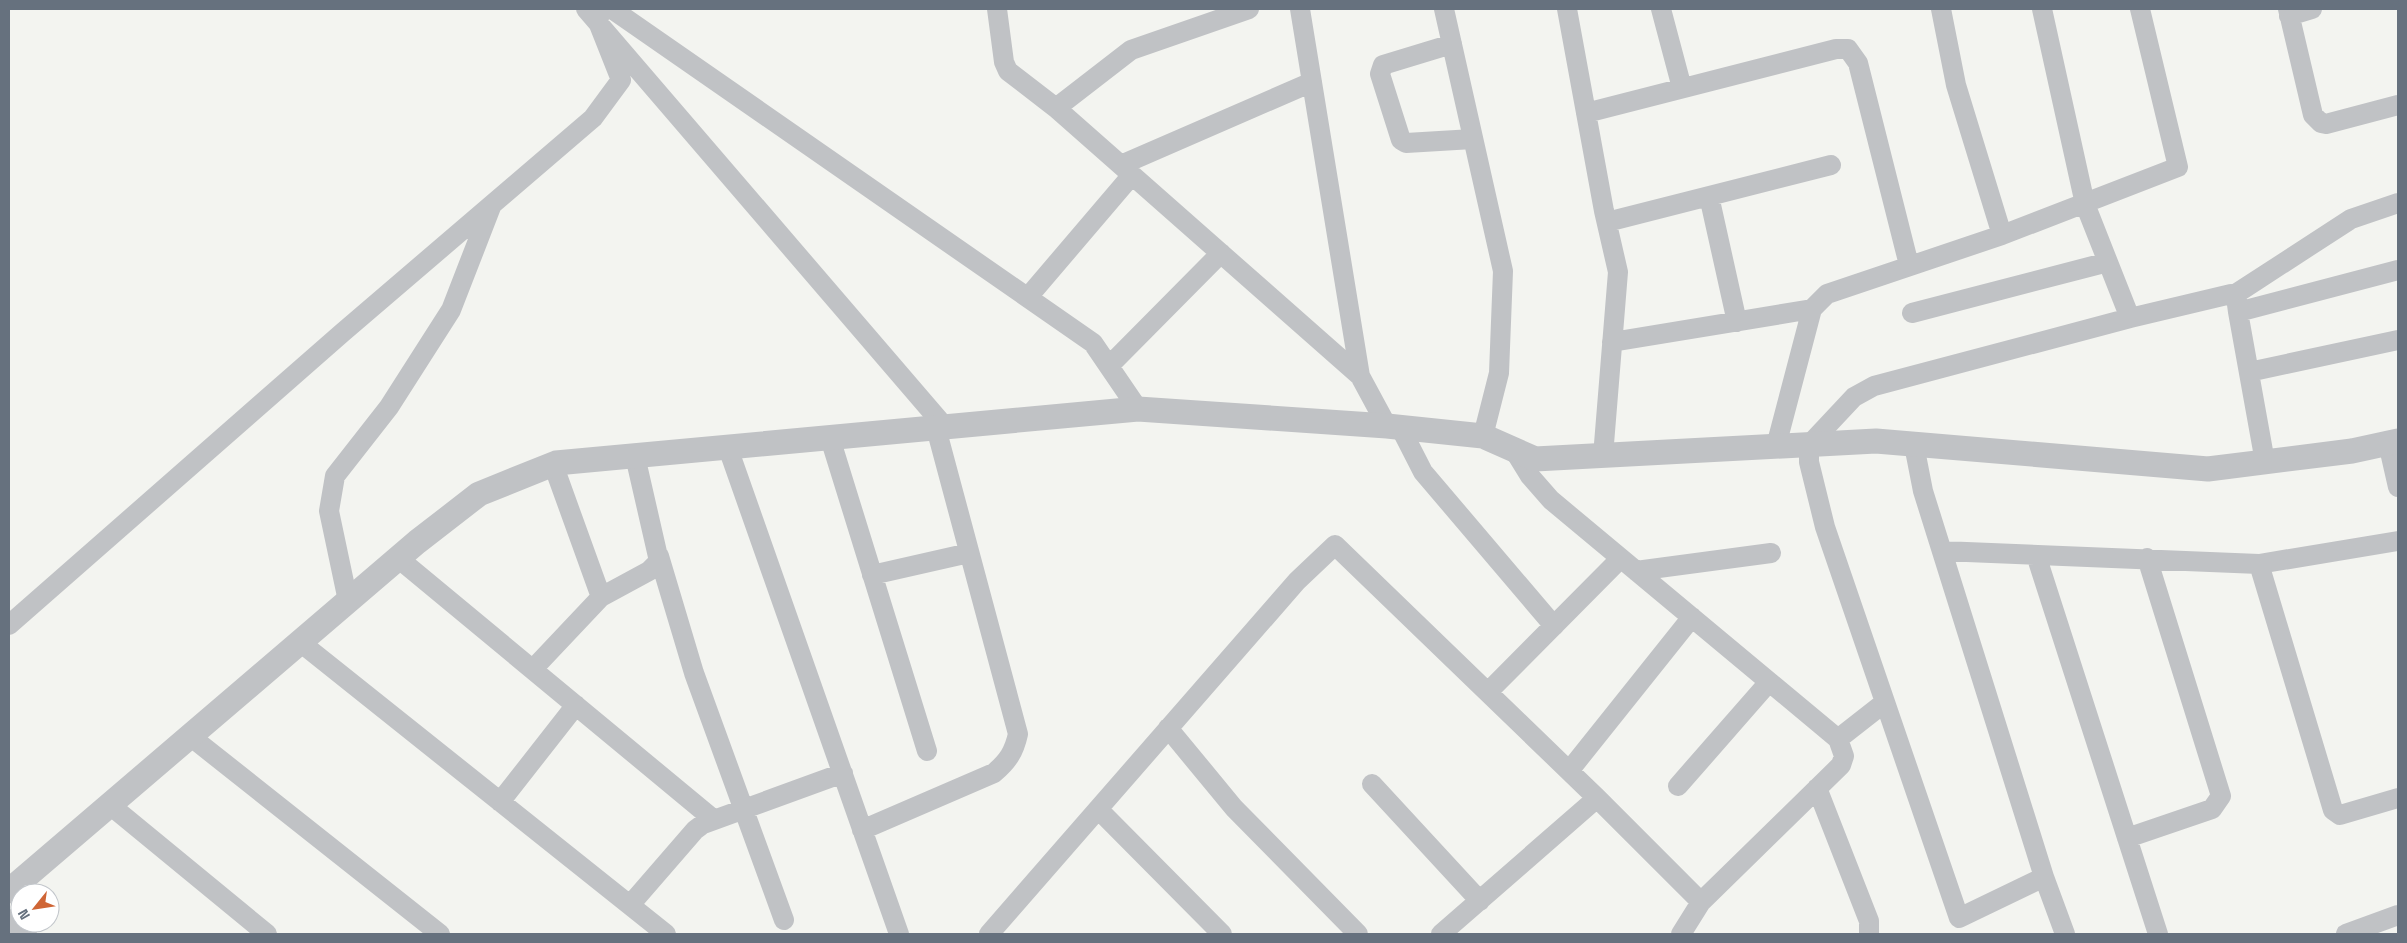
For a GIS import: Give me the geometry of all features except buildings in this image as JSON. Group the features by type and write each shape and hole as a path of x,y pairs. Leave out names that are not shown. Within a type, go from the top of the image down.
{"street":[{"path":"997,9 1004,62 1008,71 1056,108 1360,376 1423,472 1554,626"},
{"path":"1056,108 1131,50 1249,9"},
{"path":"1300,9 1360,376"},
{"path":"1444,9 1503,271 1499,373 1483,436"},
{"path":"1567,9 1618,272 1603,456"},
{"path":"1661,9 1682,88"},
{"path":"1941,9 1956,85 2002,235"},
{"path":"2042,9 2085,204 2130,318"},
{"path":"1776,446 1812,309 1827,294 2002,235 2178,167 2140,9"},
{"path":"2312,9 2288,12 2317,120 2326,124 2398,106"},
{"path":"9,624 593,118 621,80 599,12"},
{"path":"599,12 1028,297 1093,343 1138,409"},
{"path":"599,12 940,428 969,553 1018,734 1015,749 1006,762 994,773 862,830"},
{"path":"1452,44 1383,65 1380,74 1401,140 1406,143 1473,140"},
{"path":"1586,113 1836,49 1848,50 1858,63 1909,265"},
{"path":"1028,297 1126,170 1312,82"},
{"path":"1607,222 1831,165"},
{"path":"1709,196 1737,322"},
{"path":"2236,303 2351,219 2398,203"},
{"path":"348,601 329,511 336,476 389,407 451,310 491,205"},
{"path":"1109,366 1221,253"},
{"path":"1912,313 2108,262"},
{"path":"2044,877 1960,926 1825,527 1809,462 1809,445 1847,403 1864,390 2130,318 2236,303 2398,270"},
{"path":"2236,303 2265,462"},
{"path":"1612,342 1812,309"},
{"path":"2249,372 2398,340"},
{"path":"9,891 398,558 479,494 553,464 1138,409 1393,426 1483,436 1535,459 1876,441 2208,469 2352,451 2393,442 2398,487"},
{"path":"830,438 927,751"},
{"path":"1914,445 1923,491 2044,877 2065,934"},
{"path":"728,448 899,934"},
{"path":"1514,450 1530,476 1551,500 1838,739 1844,756 1841,765 1701,902 1681,934"},
{"path":"635,456 659,556 694,673 784,920"},
{"path":"553,464 601,597"},
{"path":"1942,552 2147,558 2259,564 2398,541"},
{"path":"989,934 1297,582 1335,544 1597,798 1701,902"},
{"path":"872,574 969,553"},
{"path":"1488,692 1554,626 1629,564 1771,553"},
{"path":"2036,555 2158,934"},
{"path":"533,670 601,597 649,572 655,567 659,556"},
{"path":"398,558 713,819"},
{"path":"2128,838 2212,808 2221,796 2147,558"},
{"path":"2259,564 2333,810 2340,815 2398,798"},
{"path":"1569,771 1692,617"},
{"path":"300,642 666,934"},
{"path":"1678,786 1769,682"},
{"path":"1838,739 1884,703"},
{"path":"500,802 576,705"},
{"path":"1168,728 1234,808 1358,934"},
{"path":"190,736 440,934"},
{"path":"630,905 695,830 713,819 843,773"},
{"path":"1372,784 1480,900"},
{"path":"1817,788 1869,921 1869,934"},
{"path":"1441,934 1597,798"},
{"path":"110,805 267,934"},
{"path":"1098,810 1222,934"},
{"path":"2346,934 2398,915"},
{"path":"9,920 27,934"}]}
